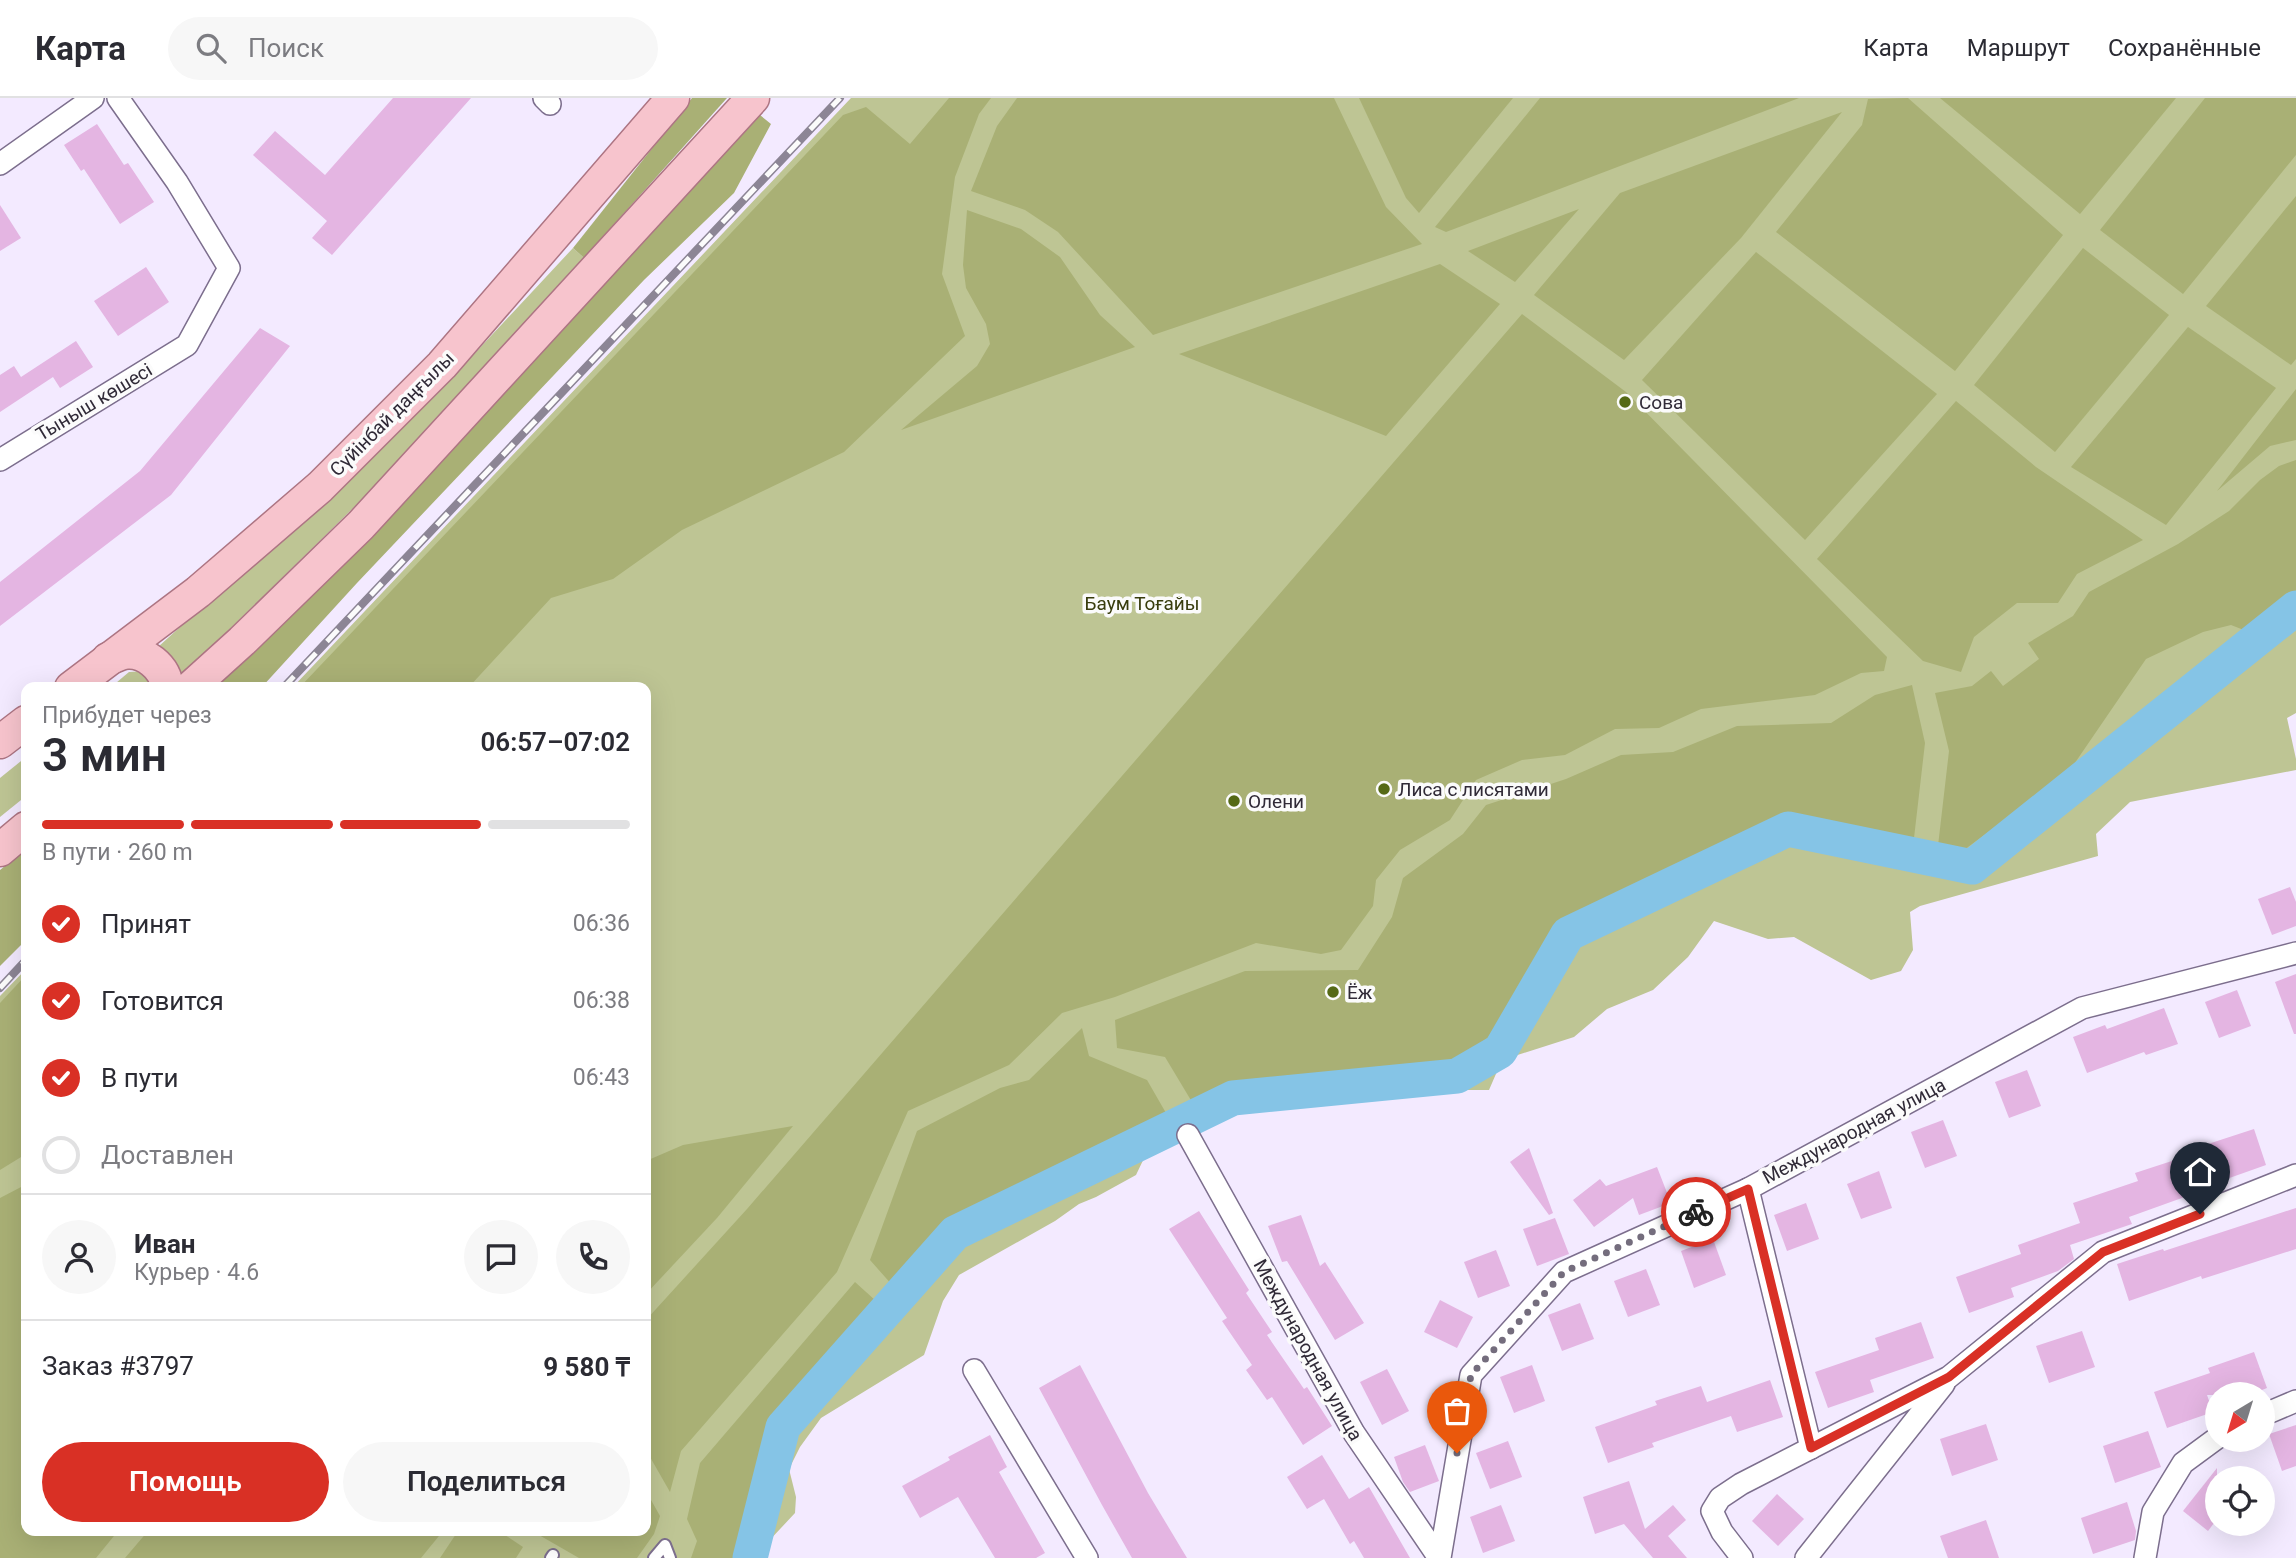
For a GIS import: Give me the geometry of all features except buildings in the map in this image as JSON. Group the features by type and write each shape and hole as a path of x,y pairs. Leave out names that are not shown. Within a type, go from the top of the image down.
{"main road":[{"name":"Сүйінбай даңғылы","path":"79,682 198,592 320,487 442,365 674,98"},
{"path":"197,682 361,525 753,98"},
{"path":"108,659 125,653 144,655 158,666 167,682"},
{"path":"0,742 21,726"},
{"path":"0,850 21,832"}],"street":[{"path":"0,164 93,98"},
{"name":"Тыныш көшесі","path":"0,460 187,345 229,268 177,182 118,98"},
{"name":"Международная улица","path":"1439,1558 1471,1375 1564,1272 1748,1189 2082,1008 2296,953"},
{"name":"Международная улица","path":"1188,1135 1354,1433 1439,1558"},
{"path":"1742,1558 1722,1532 1712,1511 1720,1499 1741,1484 1949,1377 2103,1252 2296,1175"},
{"path":"1748,1189 1811,1448"},
{"path":"974,1370 1087,1558"},
{"path":"1806,1558 1949,1377"},
{"path":"2275,1410 2296,1401"},
{"path":"2145,1558 2153,1513 2183,1464 2205,1447"}],"lane":[{"path":"654,1558 665,1545 670,1558"}],"green space":[{"path":"692,98 727,98 584,258 573,248"},
{"name":"Баум Тоғайы","path":"851,98 2296,98 2296,713 2287,718 2296,770 2130,802 2096,834 2098,856 1920,906 1910,912 1913,950 1901,971 1871,980 1794,937 1768,939 1714,921 1688,957 1653,990 1607,1009 1574,1037 1502,1060 1489,1090 1304,1100 1270,1093 1233,1098 1158,1129 1136,1175 1079,1204 1055,1221 959,1275 943,1301 924,1355 821,1418 800,1447 789,1469 796,1497 795,1513 753,1558 0,1558 0,996 21,974 21,1536 651,1536 651,682 298,682"},
{"path":"949,98 991,98 979,114 955,177 942,274 965,336 844,452 682,530 613,579 551,598 474,682 305,682 843,115 866,107 910,144"},
{"path":"1017,98 1334,98 1386,207 1422,244 1153,335 1058,232 1025,210 971,191 997,126"},
{"path":"1359,98 1513,98 1419,213 1406,198"},
{"path":"1540,98 1799,98 1446,232 1435,227"},
{"path":"1908,98 2063,235 1955,371 1776,232 1862,125 1868,99"},
{"path":"1940,98 2176,98 2080,214"},
{"path":"2205,98 2296,98 2296,155 2183,294 2100,230"},
{"path":"1842,112 1741,238 1624,360 1534,295 1620,193"},
{"path":"760,115 771,124 734,193 644,280 266,682 216,682 440,454"},
{"path":"2296,196 2296,359 2291,365 2206,306"},
{"path":"1579,209 1515,282 1468,251"},
{"path":"967,210 1021,229 1060,257 1100,315 1135,347 901,430 977,366 990,344 986,324 966,288 963,265"},
{"path":"573,248 584,258 442,421 179,679 158,647 434,397"},
{"path":"2083,248 2169,315 2055,452 1974,385"},
{"path":"1756,252 1937,394 1805,540 1642,380"},
{"path":"1440,264 1500,304 1386,436 1179,354"},
{"path":"1522,314 1626,392 1887,657 1884,671 1861,673 1815,695 1701,709 1659,728 1615,729 1565,755 1522,760 1476,780 1450,820 1400,850 1376,880 1373,906 1341,950 1321,954 1256,943 1115,997 1062,1013 1009,1065 908,1111 837,1272 681,1451 670,1492 651,1459 651,1315 747,1209"},
{"path":"2188,327 2276,388 2166,525 2071,467"},
{"path":"2296,389 2296,440 2270,446 2217,491"},
{"path":"1956,401 2036,467 2143,540 2077,574 2058,603 2017,603 1974,637 1961,672 1923,661 1817,559"},
{"path":"2296,460 2296,599 2254,634 2231,625 2203,632 2146,659 2068,773 1964,850 1938,846 1949,751 1935,693 1972,686 1991,671 2003,686 2039,659 2028,643 2073,616 2089,592 2178,544 2229,511 2260,480 2279,466"},
{"path":"145,671 150,682 117,682 129,672"},
{"path":"1912,685 1925,743 1914,838 1787,813 1553,928 1489,1037 1453,1062 1239,1082 1192,1102 1165,1057 1117,1048 1115,1020 1245,971 1358,970 1392,917 1403,878 1463,834 1486,805 1566,779 1621,755 1673,752 1737,726 1831,723 1875,695"},
{"path":"21,761 21,800 0,817 0,778"},
{"path":"21,853 21,945 0,966 0,870"},
{"path":"21,980 21,1157 0,1170 0,1003"},
{"path":"1082,1028 1089,1056 1147,1080 1166,1113 945,1223 893,1286 870,1260 917,1131 1000,1088 1029,1080"},
{"path":"793,1126 717,1218 651,1289 651,1159 683,1145"},
{"path":"21,1187 21,1536 114,1536 96,1558 0,1558 0,1198"},
{"path":"855,1282 876,1301 774,1420 737,1558 691,1558 697,1541 687,1519 700,1463"},
{"path":"651,1500 660,1516 654,1534 637,1558 579,1558 541,1536 651,1536"},
{"path":"144,1536 439,1536 421,1558 125,1558"},
{"path":"455,1536 506,1536 523,1547 516,1558 440,1558"}],"waterway":[{"path":"750,1558 783,1427 955,1233 1233,1098 1457,1076 1500,1051 1568,934 1788,829 1972,867 2296,608"}],"railway":[{"path":"289,682 840,98"},
{"path":"0,988 21,965"}],"way so far":[{"path":"1457,1453 1471,1375 1564,1272 1696,1212"}],"place":[{"name":"Сова","path":"1625,402"},
{"name":"Лиса с лисятами","path":"1384,789"},
{"name":"Олени","path":"1234,801"},
{"name":"Ёж","path":"1333,992"}],"route":[{"path":"1696,1212 1748,1189 1811,1448 1949,1377 2103,1252 2200,1214"}]}
